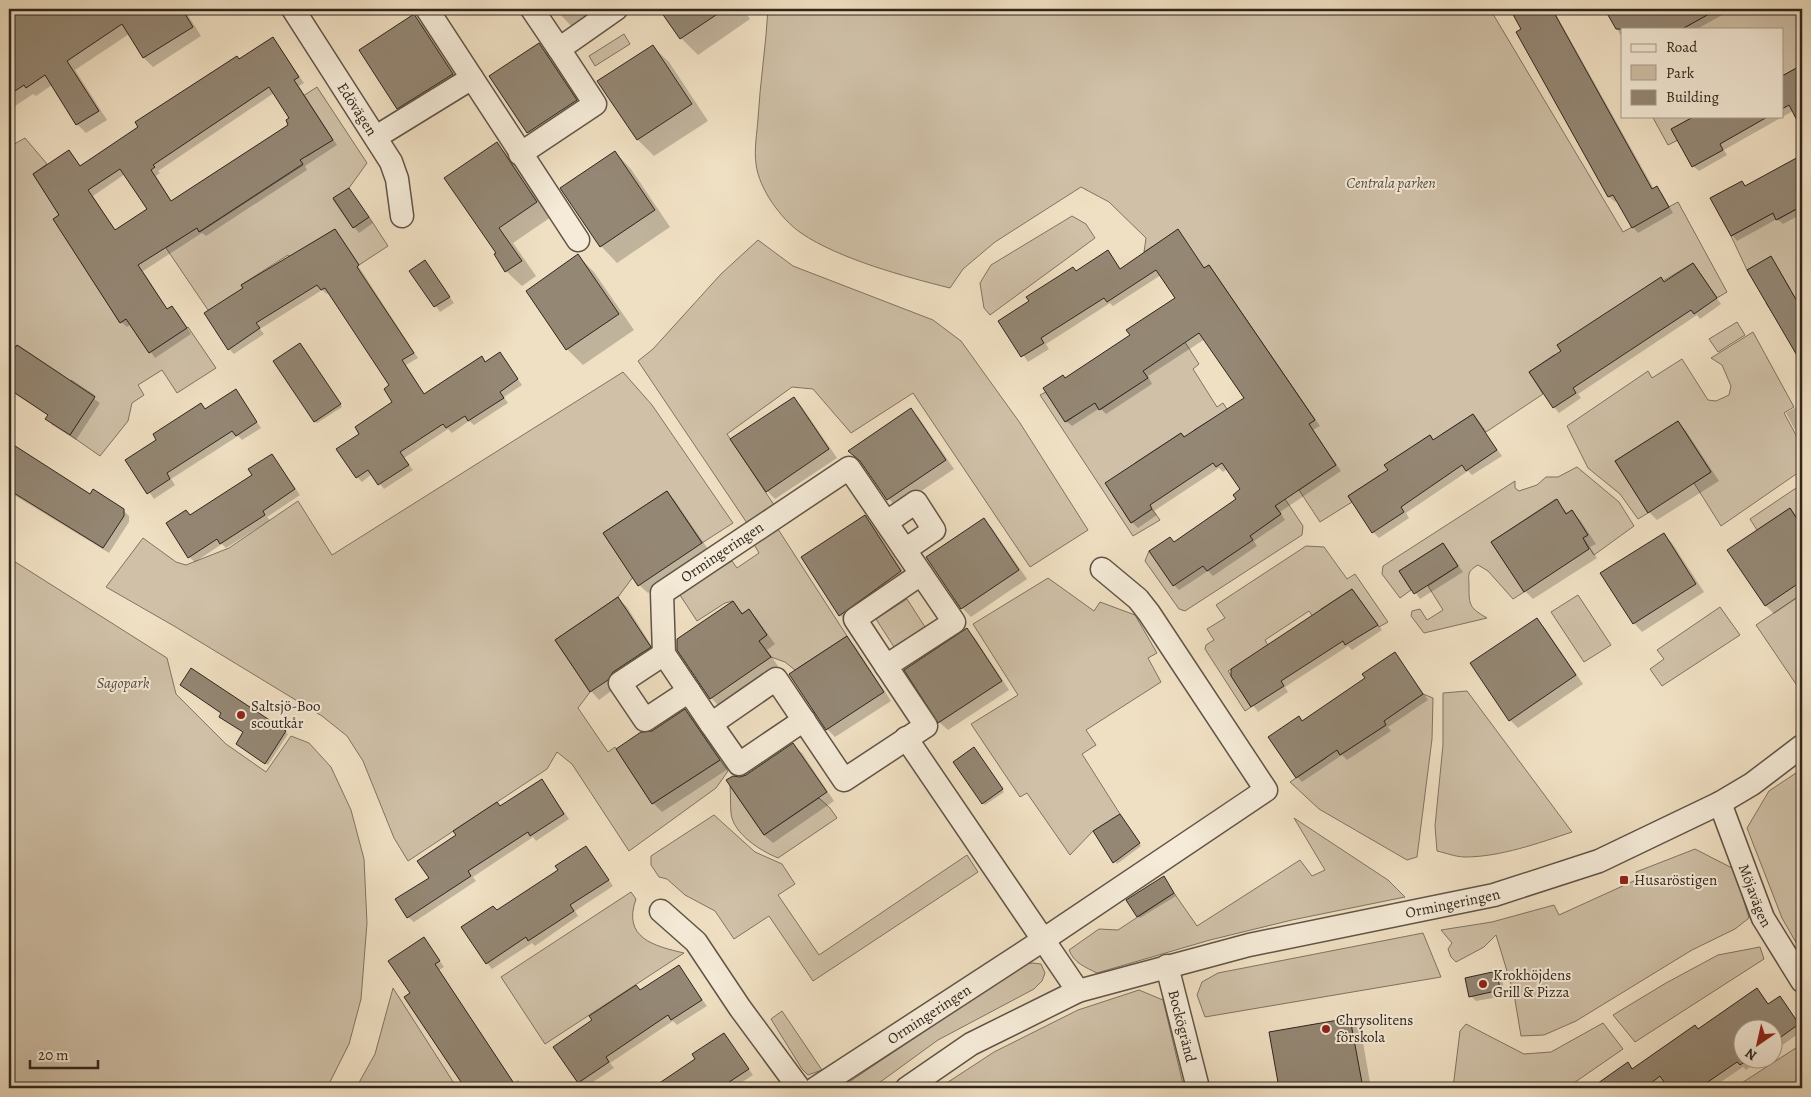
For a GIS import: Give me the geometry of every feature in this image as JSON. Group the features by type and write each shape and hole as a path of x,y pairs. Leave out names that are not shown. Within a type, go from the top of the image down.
{"street":[{"name":"Edövägen","path":"293,9 391,162 397,179 402,216"},
{"path":"427,9 578,240"},
{"path":"520,154 595,104 532,9"},
{"path":"560,49 616,9"},
{"path":"376,137 472,78"},
{"name":"Ormingeringen","path":"664,654 662,594 849,468 954,622 886,666"},
{"path":"887,522 916,502 934,530 905,550"},
{"name":"Ormingeringen","path":"816,1088 1043,940 1266,790 1150,613 1138,599 1102,569"},
{"path":"711,724 776,679 844,780 926,726 855,619 921,574"},
{"path":"689,691 645,720 620,683 664,654 739,764 804,720"},
{"path":"906,738 1078,991"},
{"name":"Ormingeringen","path":"907,1088 971,1044 1078,991 1248,944 1494,895 1599,861 1720,803 1752,784 1802,746"},
{"name":"Möjavägen","path":"1720,803 1763,918 1802,981"},
{"path":"661,911 696,942 740,1008 799,1088"},
{"name":"Bockögränd","path":"1167,966 1198,1088"}],"green space":[{"name":"Centrala parken","path":"768,9 1490,9 1623,232 1678,202 1727,292 1717,298 1693,263 1557,345 1565,357 1554,355 1529,372 1543,394 1486,432 1473,414 1442,434 1438,447 1430,435 1385,465 1393,478 1386,482 1380,475 1348,496 1352,502 1320,522 1299,490 1336,465 1314,432 1300,430 1315,420 1209,265 1198,272 1178,230 1144,252 1146,238 1109,202 1081,187 995,242 963,269 950,288 894,273 853,259 817,242 793,227 779,212 766,193 756,164 755,153"},
{"path":"1718,9 1802,9 1802,65 1784,75 1784,28 1684,28"},
{"path":"624,34 630,44 595,66 589,56"},
{"path":"317,87 367,163 349,188 333,199 353,228 369,217 388,246 359,265 335,229 296,253 296,266 288,255 241,285 248,296 208,310 166,248 188,233 192,221 200,232 303,165 296,154 307,156 332,140 310,105 300,98"},
{"path":"1653,118 1691,118 1672,129 1678,140 1668,145"},
{"path":"25,138 47,164 33,174 55,208 70,208 54,219 120,323 135,313 131,326 149,353 188,327 216,368 177,393 162,370 138,385 144,395 132,403 128,421 100,456 70,435 95,396 71,380 67,386 62,375 17,345 14,350 9,346 9,147"},
{"path":"1802,206 1802,314 1781,326 1766,303 1790,289 1771,257 1747,270 1731,236 1773,213 1777,220"},
{"path":"1072,216 1086,224 1095,238 990,315 984,308 980,283 991,265"},
{"path":"758,240 793,266 933,320 961,341 1020,423 1088,530 1030,567 913,393 851,433 813,389 792,387 727,434 776,508 749,526 638,361 653,349 721,274"},
{"path":"1163,308 1199,364 1193,369 1217,407 1223,403 1249,442 1217,416 1194,430 1187,441 1181,433 1135,463 1109,489 1131,523 1152,509 1160,520 1133,536 1040,395 1046,392 1066,422 1088,407 1091,397 1100,410 1147,378 1139,364"},
{"path":"1737,322 1745,335 1718,352 1709,339"},
{"path":"1753,332 1794,407 1784,413 1802,446 1802,470 1721,526 1694,483 1711,472 1678,421 1615,461 1648,513 1638,519 1620,494 1588,468 1567,426 1648,371 1652,378 1682,359 1708,400 1716,401 1729,395 1731,386 1722,365 1711,358"},
{"path":"623,372 652,405 733,523 702,543 667,491 603,533 633,577 618,597 555,640 590,692 578,708 608,752 615,747 652,804 720,760 728,771 716,788 629,851 572,764 557,752 547,769 408,861 394,838 363,761 347,736 322,716 106,587 143,538 176,562 186,565 229,548 298,501 332,555"},
{"path":"1577,467 1619,502 1634,526 1594,555 1583,538 1588,535 1572,510 1566,514 1556,499 1491,542 1524,592 1513,599 1488,571 1478,565 1469,574 1469,598 1474,609 1487,618 1424,633 1411,616 1412,611 1420,609 1427,620 1443,610 1428,586 1458,566 1443,543 1399,571 1411,590 1400,598 1382,574 1383,566 1515,481 1515,488 1519,491 1537,485 1546,477 1558,477"},
{"path":"1267,472 1303,526 1302,535 1185,611 1179,609 1145,561 1149,551 1197,557 1207,571 1252,540 1246,529 1258,530 1281,514 1257,479"},
{"path":"1802,484 1802,522 1800,523 1790,508 1757,530 1750,519"},
{"path":"776,526 847,636 795,670 785,662 771,657 759,641 767,635 749,609 742,614 733,601 725,603 697,621 674,586 707,576 732,561 737,568 759,553 752,541"},
{"path":"1306,546 1324,547 1347,579 1355,574 1388,622 1379,627 1352,589 1321,609 1316,621 1309,611 1265,640 1271,651 1257,653 1228,671 1251,707 1245,711 1205,649 1206,645 1214,640 1207,629 1225,618 1216,605"},
{"name":"Sagopark","path":"9,558 167,658 176,694 226,744 266,772 291,736 309,743 331,767 351,810 364,859 367,923 361,999 349,1044 327,1088 175,1088 167,1083 163,1088 9,1088"},
{"path":"1048,578 1094,611 1100,602 1135,615 1157,653 1148,658 1161,682 1086,730 1096,745 1082,754 1120,814 1093,831 1070,855 1027,793 1020,797 971,724 1018,695 973,624"},
{"path":"1802,594 1802,693 1756,625"},
{"path":"1578,595 1611,645 1584,662 1551,612"},
{"path":"907,599 925,627 894,647 876,619"},
{"path":"1720,607 1740,635 1662,686 1650,669 1664,659 1657,650"},
{"path":"1467,691 1572,832 1519,849 1492,855 1462,857 1437,851 1435,826 1443,745 1443,693"},
{"path":"1423,694 1433,698 1432,739 1417,857 1407,860 1319,809 1290,782 1326,758 1332,743 1340,755 1386,725 1379,714 1392,715"},
{"path":"1802,769 1802,944 1798,946 1782,918 1747,828 1769,791"},
{"path":"730,786 764,835 819,798 837,818 778,858 749,841 737,828 731,813"},
{"path":"714,815 755,852 782,864 795,884 778,895 819,955 967,855 978,872 813,981 769,916 734,939 715,911 685,895 667,879 659,877 651,865 651,856"},
{"path":"1294,818 1388,880 1405,897 1292,920 1210,940 1097,973 1080,964 1071,954 1069,950 1099,929 1118,930 1174,893 1197,926 1300,860 1312,876 1325,870"},
{"path":"1695,849 1734,869 1749,918 1735,929 1692,950 1576,1021 1544,1035 1521,1036 1514,994 1496,935 1484,947 1456,962 1451,957 1448,949 1452,943 1441,930 1492,922 1554,905 1559,915 1638,879 1636,872"},
{"path":"631,892 636,899 633,923 637,931 652,943 684,953 545,1044 501,977"},
{"path":"1423,933 1441,977 1205,1017 1197,995 1202,982 1218,973"},
{"path":"1760,947 1764,959 1635,1042 1613,1015 1718,955"},
{"path":"1025,964 1041,964 1045,973 1042,981 1034,989 938,1040 872,1088 840,1088"},
{"path":"393,988 457,1088 356,1088 375,1054"},
{"path":"1139,990 1163,1000 1184,1088 939,1088 994,1052 1078,1010"},
{"path":"782,1011 822,1070 808,1075 802,1069 771,1019"},
{"path":"1603,1023 1623,1049 1571,1085 1563,1088 1453,1088 1460,1031 1466,1024 1524,1054 1551,1052"},
{"path":"1802,1044 1802,1088 1734,1088 1762,1070 1784,1070 1784,1056"}],"building":[{"path":"9,9 182,9 193,27 143,58 122,24 67,61 99,111 76,125 45,75 26,88 24,85 9,95"},
{"path":"659,9 725,9 680,39"},
{"path":"1510,9 1552,9 1652,189 1657,186 1669,207 1632,228 1613,195 1608,197 1516,32 1521,29"},
{"path":"1620,9 1718,9 1684,28 1616,29 1608,15"},
{"path":"414,14 453,74 397,109 359,50"},
{"path":"273,37 299,77 294,80 333,140 300,160 303,164 199,232 197,228 138,265 167,309 172,306 187,328 149,353 126,319 120,323 53,219 59,215 33,174 69,150 80,166 138,127 135,122 237,56 239,59","holes":["269,87 289,118 286,120 288,125 171,201 151,170 155,167 153,165","120,169 147,209 115,230 88,190"]},
{"path":"539,43 577,100 527,133 489,76"},
{"path":"653,45 692,104 637,140 597,81"},
{"path":"1802,65 1802,130 1789,105 1784,108 1784,75"},
{"path":"1691,118 1766,118 1720,144 1723,150 1692,167 1671,129"},
{"path":"497,142 537,202 499,228 522,261 505,272 494,254 496,253 444,178"},
{"path":"615,151 655,210 600,247 560,188"},
{"path":"1802,155 1802,206 1776,220 1773,213 1731,236 1710,198 1742,181 1745,186"},
{"path":"349,188 369,217 353,228 333,198"},
{"path":"335,229 359,265 357,267 414,353 402,360 424,394 482,356 485,362 500,352 518,379 500,392 504,398 468,421 465,416 446,428 443,424 400,452 409,465 378,485 368,470 356,478 336,449 359,434 355,427 392,402 384,389 389,385 325,288 321,290 317,285 256,323 260,328 228,350 204,313 243,288 241,285"},
{"path":"1178,229 1204,268 1209,265 1315,420 1309,424 1336,465 1275,506 1281,514 1250,536 1253,540 1207,571 1203,566 1173,586 1149,551 1170,537 1174,542 1236,499 1233,495 1240,489 1222,463 1216,467 1213,463 1150,505 1152,509 1131,523 1105,483 1181,433 1184,437 1244,398 1199,333 1143,371 1148,378 1099,410 1095,403 1065,422 1043,388 1063,375 1065,378 1130,335 1126,330 1175,298 1156,270 1107,302 1104,298 1041,338 1044,343 1021,357 998,321 1029,301 1026,297 1073,267 1076,271 1108,250 1120,269"},
{"path":"578,254 619,314 566,350 526,291"},
{"path":"1771,256 1802,310 1802,364 1747,270"},
{"path":"425,260 450,297 434,307 409,271"},
{"path":"1693,263 1717,298 1694,314 1691,310 1573,388 1576,393 1553,408 1529,372 1561,351 1557,345 1661,277 1664,282"},
{"path":"300,343 341,404 314,422 273,361"},
{"path":"17,345 95,397 70,435 45,419 48,415 9,389 9,357"},
{"path":"236,389 257,422 236,436 232,431 167,473 170,479 147,494 125,460 156,440 153,434 201,403 205,409"},
{"path":"794,397 829,449 766,492 730,439"},
{"path":"911,408 946,460 887,500 860,461 848,451"},
{"path":"1473,414 1497,450 1466,471 1462,465 1401,507 1404,512 1372,533 1348,496 1388,470 1384,465 1430,435 1433,440"},
{"path":"1678,421 1711,472 1648,513 1615,461"},
{"path":"9,442 90,494 93,489 124,509 124,516 103,548 9,490"},
{"path":"272,454 295,489 263,511 265,515 220,544 217,539 188,558 166,523 186,510 190,515 252,475 248,469"},
{"path":"667,491 702,543 638,586 603,533"},
{"path":"1557,499 1566,514 1572,510 1588,535 1583,538 1589,549 1524,592 1491,542"},
{"path":"1790,508 1802,527 1802,581 1765,606 1727,550"},
{"path":"865,515 901,571 839,616 801,557"},
{"path":"984,518 1019,570 961,609 926,557"},
{"path":"1664,533 1696,584 1633,624 1600,573"},
{"path":"1443,543 1458,566 1414,594 1399,571"},
{"path":"1352,589 1378,625 1345,645 1343,641 1281,681 1284,686 1251,707 1231,676 1231,669"},
{"path":"618,597 651,647 613,672 608,680 590,692 555,640"},
{"path":"733,601 742,614 749,609 767,635 759,641 771,657 710,699 677,650 677,639"},
{"path":"1537,618 1576,675 1509,721 1470,663"},
{"path":"967,628 1002,681 938,723 904,670"},
{"path":"847,636 884,692 826,730 789,674"},
{"path":"1395,652 1423,694 1384,721 1386,725 1340,755 1337,750 1296,778 1268,737 1299,716 1302,721 1365,678 1362,674"},
{"name":"Saltsjö-Boo scoutkår","path":"191,668 286,731 265,764 236,744 243,732 219,717 221,713 180,685"},
{"path":"685,709 720,760 652,804 616,749 641,732 652,731"},
{"path":"793,743 827,792 764,835 726,780 733,776 740,777 746,775"},
{"path":"974,747 1003,789 982,804 953,762"},
{"path":"542,779 564,814 530,836 528,832 468,871 471,876 407,918 395,899 429,878 417,861 456,835 453,831 497,802 500,806"},
{"path":"1120,814 1140,843 1113,863 1093,831"},
{"path":"586,846 609,880 570,905 574,911 528,941 526,937 486,964 461,927 493,906 497,910 558,870 555,866"},
{"path":"1164,876 1174,893 1137,917 1126,900"},
{"path":"424,937 440,961 435,964 517,1088 465,1088 404,997 410,993 388,961"},
{"path":"679,965 702,1000 671,1020 668,1015 606,1057 609,1062 578,1083 553,1047 592,1020 589,1016 636,985 640,990"},
{"name":"Krokhöjdens Grill & Pizza","path":"1497,971 1500,990 1469,997 1465,978"},
{"path":"1757,988 1768,1004 1780,996 1799,1024 1784,1035 1784,1020 1734,1020 1734,1064 1699,1088 1668,1088 1660,1076 1645,1088 1591,1088 1628,1062 1632,1069 1695,1025 1698,1029"},
{"path":"1350,1018 1363,1088 1279,1088 1269,1032"},
{"path":"724,1033 749,1069 720,1088 652,1088 695,1059 692,1054"}],"place":[{"name":"Saltsjö-Boo scoutkår","path":"241,715"},
{"name":"Husaröstigen","path":"1624,880"},
{"name":"Krokhöjdens Grill & Pizza","path":"1483,984"},
{"name":"Chrysolitens förskola","path":"1326,1029"}]}
